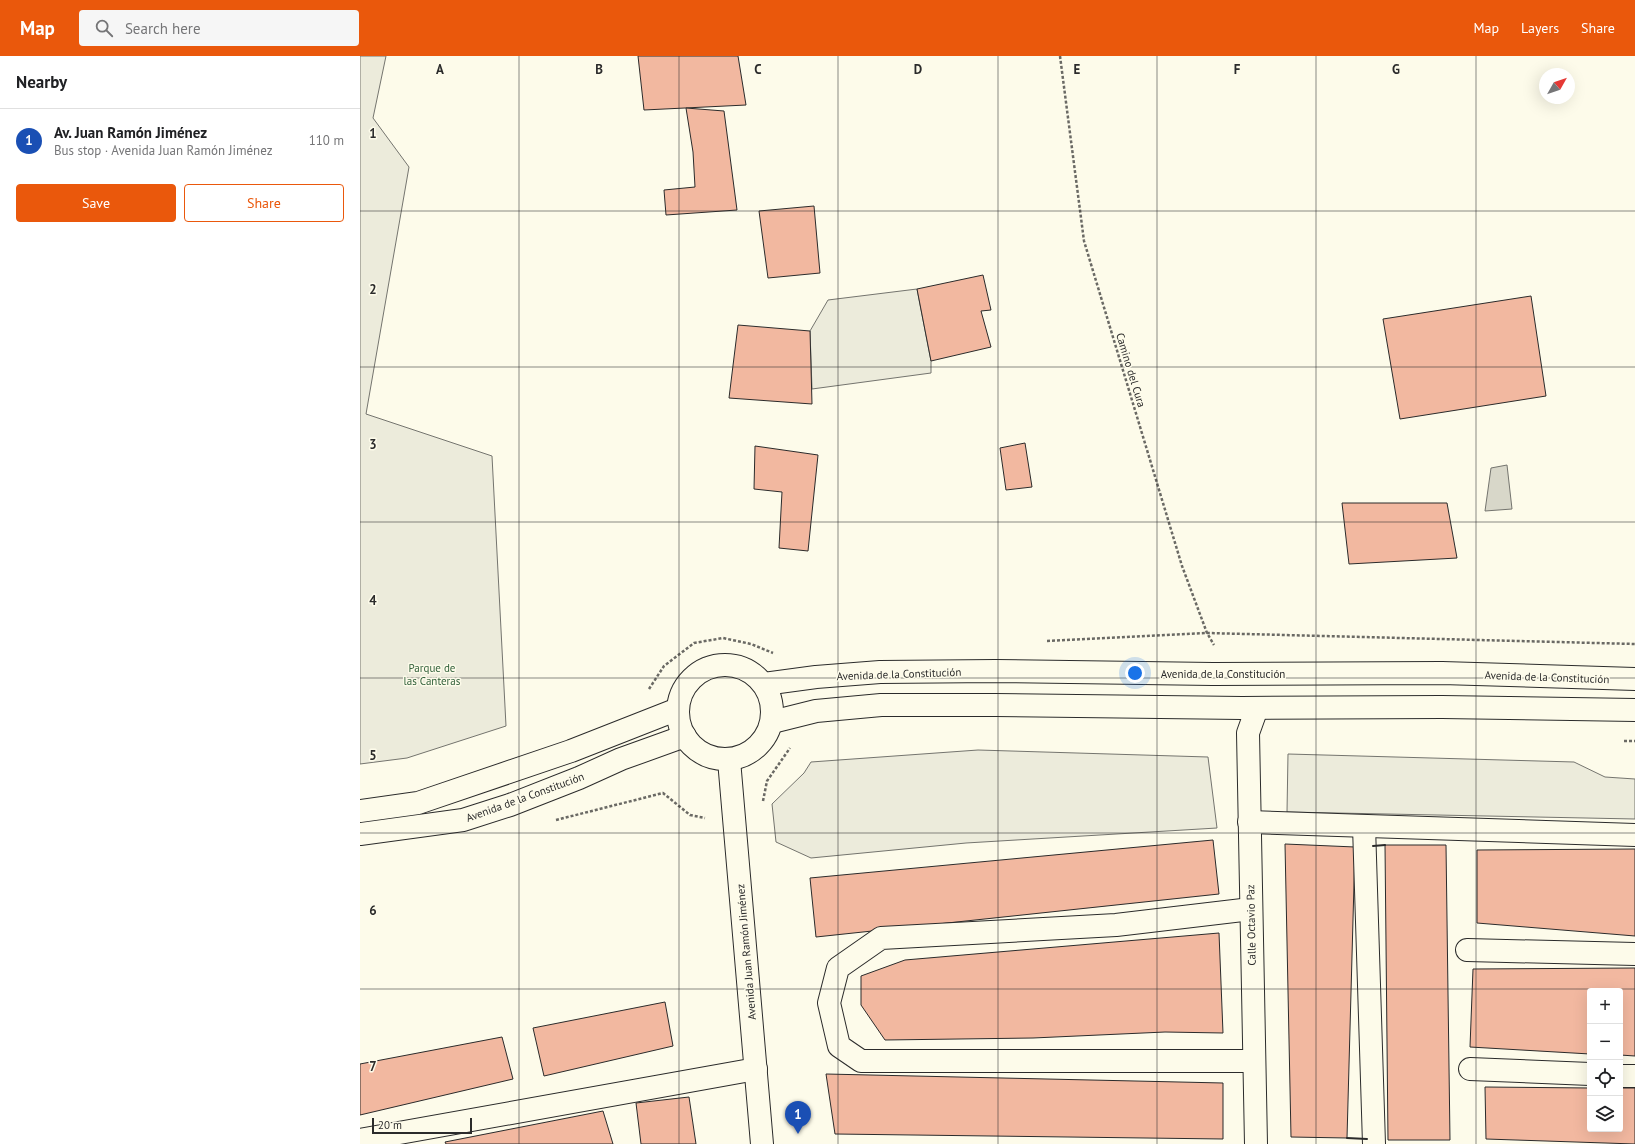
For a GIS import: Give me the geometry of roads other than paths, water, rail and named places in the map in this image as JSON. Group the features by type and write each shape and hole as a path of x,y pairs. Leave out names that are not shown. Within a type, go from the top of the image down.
{"street":[{"path":"726,664 741,667 754,674 764,684 770,696 773,709 772,722 767,736 757,748 744,756 729,760 716,759 693,747 684,736 679,723 678,709 681,695 688,683 699,673 712,666 726,664"},
{"name":"Avenida de la Constitución","path":"764,684 816,677 880,672 996,671 1234,674 1442,674 1635,679"},
{"path":"772,722 816,711 881,705 1257,708 1442,707 1635,710"},
{"name":"Calle Octavio Paz","path":"1256,1144 1248,733 1257,708"},
{"path":"360,811 418,802 571,751 678,709"},
{"name":"Avenida de la Constitución","path":"360,834 463,820 516,802 579,778 620,759 684,736"},
{"name":"Avenida Juan Ramón Jiménez","path":"729,760 762,1144"},
{"path":"1249,822 1635,835"},
{"path":"1364,826 1374,1144"},
{"path":"1251,909 1116,925 881,938 838,968 829,1003 839,1046 861,1061 1254,1061"},
{"path":"1467,950 1635,954"},
{"path":"360,1140 756,1069"},
{"path":"1470,1069 1587,1074"},
{"path":"1623,1076 1635,1076"}],"place":[{"name":"Av. Juan Ramón Jiménez","path":"798,1134"}],"park label":[{"name":"Parque de las Canteras","path":"432,674"}]}
